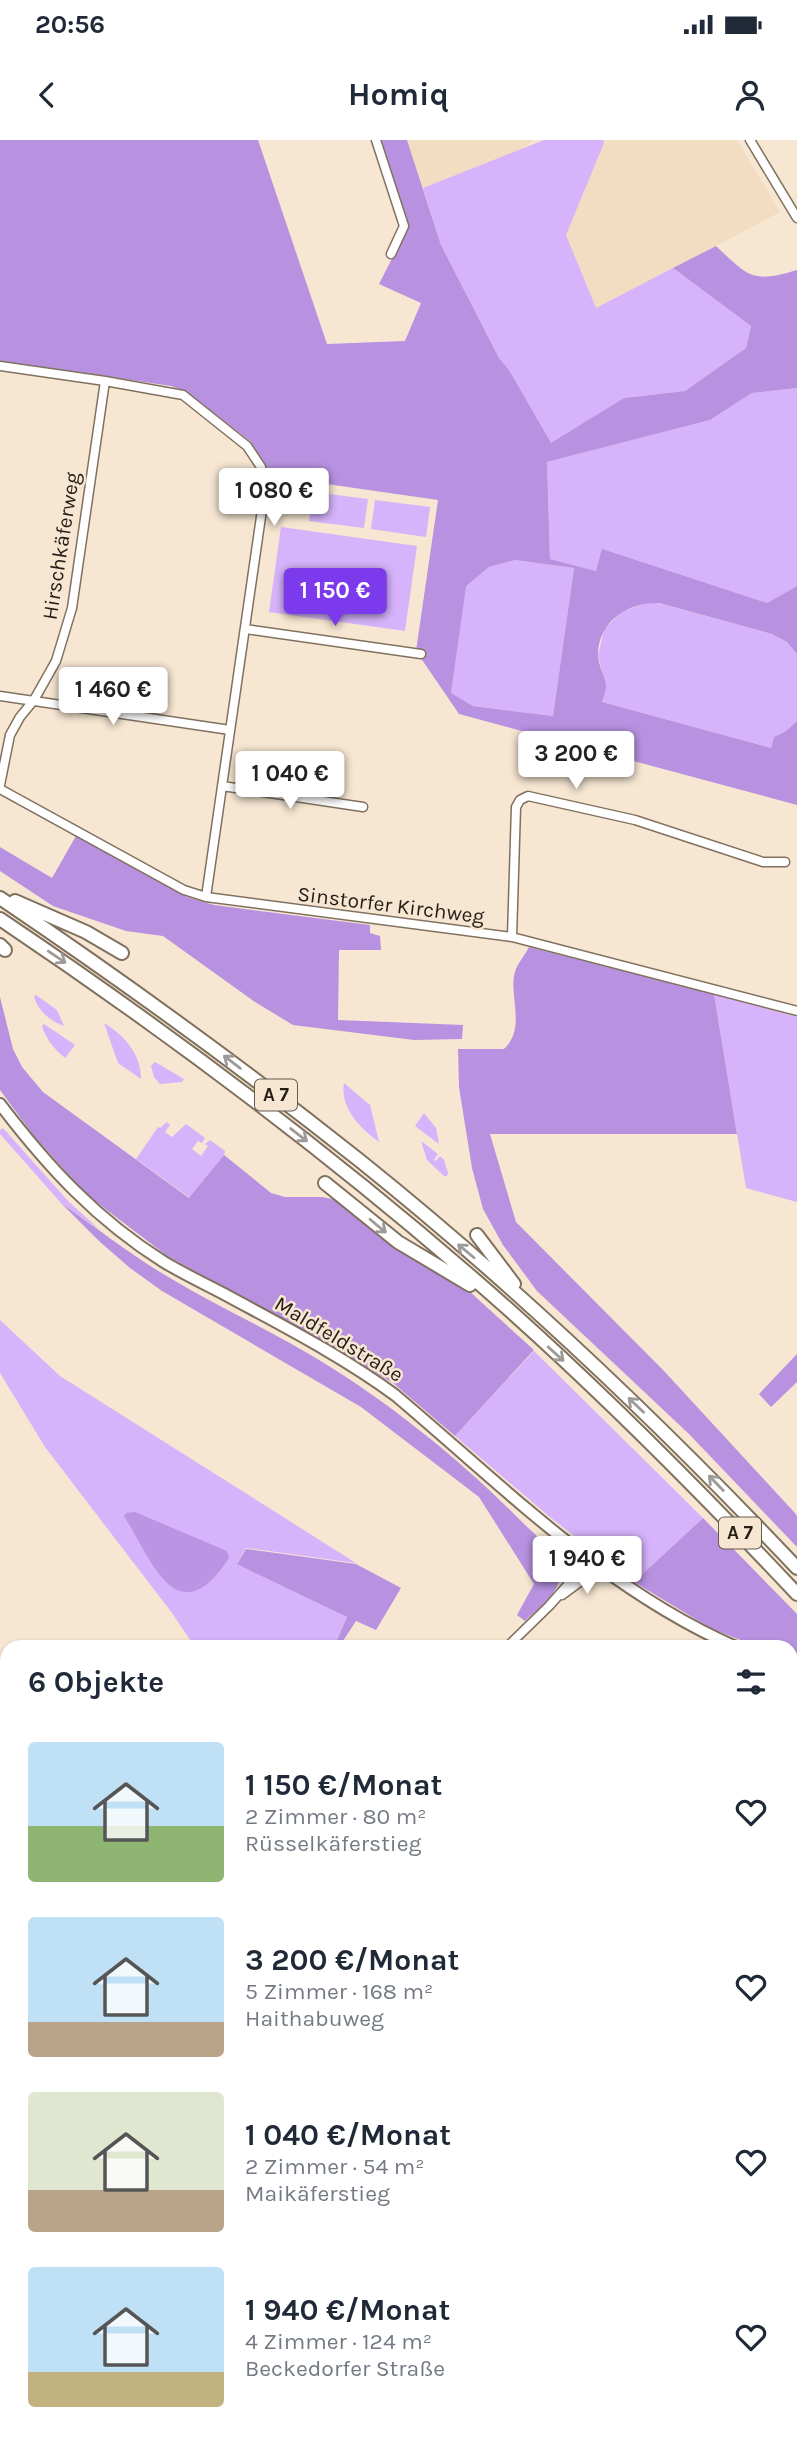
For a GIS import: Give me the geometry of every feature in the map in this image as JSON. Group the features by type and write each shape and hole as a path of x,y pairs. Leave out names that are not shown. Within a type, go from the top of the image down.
{"highway":[{"path":"0,896 86,932 122,953"},
{"name":"A 7","path":"0,896 156,1005 361,1162 536,1311 685,1452 797,1568"},
{"name":"A 7","path":"0,919 125,1004 256,1100 506,1307 682,1474 797,1594"},
{"path":"325,1183 398,1242 506,1307"},
{"path":"477,1235 536,1311"}],"main road":[{"name":"Maldfeldstraße","path":"0,1104 37,1152 91,1208 164,1262 369,1376 590,1560 673,1616 722,1640"}],"street":[{"path":"376,140 404,226 391,254"},
{"path":"750,140 797,218"},
{"path":"0,366 183,395 247,446 261,467 265,489 206,897"},
{"name":"Hirschkäferweg","path":"0,787 9,735 34,700 56,661 72,608 104,381"},
{"path":"245,629 421,654"},
{"path":"0,696 230,730"},
{"path":"222,786 363,807"},
{"name":"Sinstorfer Kirchweg","path":"0,787 184,890 206,897 512,937 797,1011"},
{"path":"512,937 516,807 520,800 526,797 538,797 625,817 763,862 785,862"},
{"path":"561,1537 567,1558 568,1584"},
{"path":"514,1640 590,1560"},
{"path":"554,1600 600,1567"}],"shaded area":[{"path":"0,140 258,140 327,344 405,341 421,303 379,284 409,225 380,140 407,140 441,245 499,358 509,370 551,443 624,398 685,391 746,348 751,326 673,268 716,246 752,274 770,276 797,270 797,388 752,393 710,420 547,462 550,559 596,571 602,549 767,603 797,586 797,654 787,642 772,634 659,603 637,606 617,616 604,632 598,654 606,686 602,702 771,748 774,737 797,721 797,805 459,714 416,651 438,500 271,476 250,441 186,392 171,386 0,361","holes":["515,560 574,568 553,716 473,706 451,693 466,586 489,567"]},
{"path":"407,140 534,140 519,151 423,188"},
{"path":"544,140 603,140 604,143 566,235 596,308 673,268 751,326 746,348 685,391 624,398 551,444 509,370 499,358 441,245 423,188"},
{"path":"603,140 737,140 780,212 596,309 565,235"},
{"path":"797,388 797,586 767,603 603,550 596,571 550,559 547,462 710,420 752,393"},
{"path":"313,492 368,499 364,528 309,521"},
{"path":"375,500 430,507 426,537 371,529"},
{"path":"281,527 417,546 405,631 269,612"},
{"path":"515,560 574,568 553,716 473,706 451,693 465,586 489,567"},
{"path":"646,603 658,603 772,634 787,642 797,654 797,721 774,737 771,748 602,702 606,686 598,656 604,630 621,612"},
{"path":"76,836 187,897 214,905 370,925 370,933 380,936 381,950 339,950 338,1020 463,1025 462,1039 414,1040 293,1025 255,1002 163,936 126,931 53,906 0,871 0,847 52,878"},
{"path":"529,947 714,994 737,1134 490,1134 516,1222 664,1371 794,1512 797,1516 797,1547 689,1434 537,1291 503,1245 483,1209 472,1168 459,1087 458,1049 504,1049 511,1040 516,1021 513,981 517,966"},
{"path":"714,994 797,1017 797,1202 746,1188"},
{"path":"34,996 57,1010 64,1026 50,1019 42,1011"},
{"path":"0,997 13,1049 22,1067 43,1092 189,1198 224,1155 271,1193 285,1197 322,1197 337,1200 393,1245 469,1291 534,1350 455,1436 393,1383 166,1255 87,1195 33,1135 0,1090"},
{"path":"104,1023 130,1046 138,1062 141,1079 118,1063"},
{"path":"44,1024 75,1045 65,1058 48,1039 42,1026"},
{"path":"155,1062 184,1079 182,1082 160,1084 154,1077 151,1066"},
{"path":"344,1083 370,1105 379,1142 359,1124 348,1109"},
{"path":"424,1113 436,1128 439,1144 415,1126"},
{"path":"167,1122 170,1125 165,1132 172,1137 186,1124 205,1138 202,1143 198,1141 192,1149 201,1156 208,1146 205,1144 210,1140 225,1151 190,1198 136,1159 158,1127"},
{"path":"3,1128 69,1202 100,1230 61,1203 0,1134"},
{"path":"421,1141 438,1154 434,1160 440,1156 444,1160 447,1176 427,1160"},
{"path":"61,1203 156,1269 346,1377 425,1434 475,1477 550,1550 560,1571 560,1579 553,1593 525,1621 517,1615 534,1584 479,1497 361,1407 162,1291 99,1241"},
{"path":"0,1320 60,1376 356,1563 246,1548 237,1563 347,1617 337,1640 190,1640 45,1447 0,1373"},
{"path":"534,1351 703,1518 634,1582 551,1518 455,1436"},
{"path":"797,1354 797,1382 771,1407 759,1394"},
{"path":"135,1512 227,1551 229,1558 211,1581 195,1591 181,1591 168,1584 145,1553 124,1516 126,1513"},
{"path":"703,1518 797,1614 797,1640 741,1640 712,1629 634,1582"},
{"path":"246,1549 356,1564 401,1588 376,1630 356,1621 344,1640 337,1640 347,1617 237,1564"}]}
